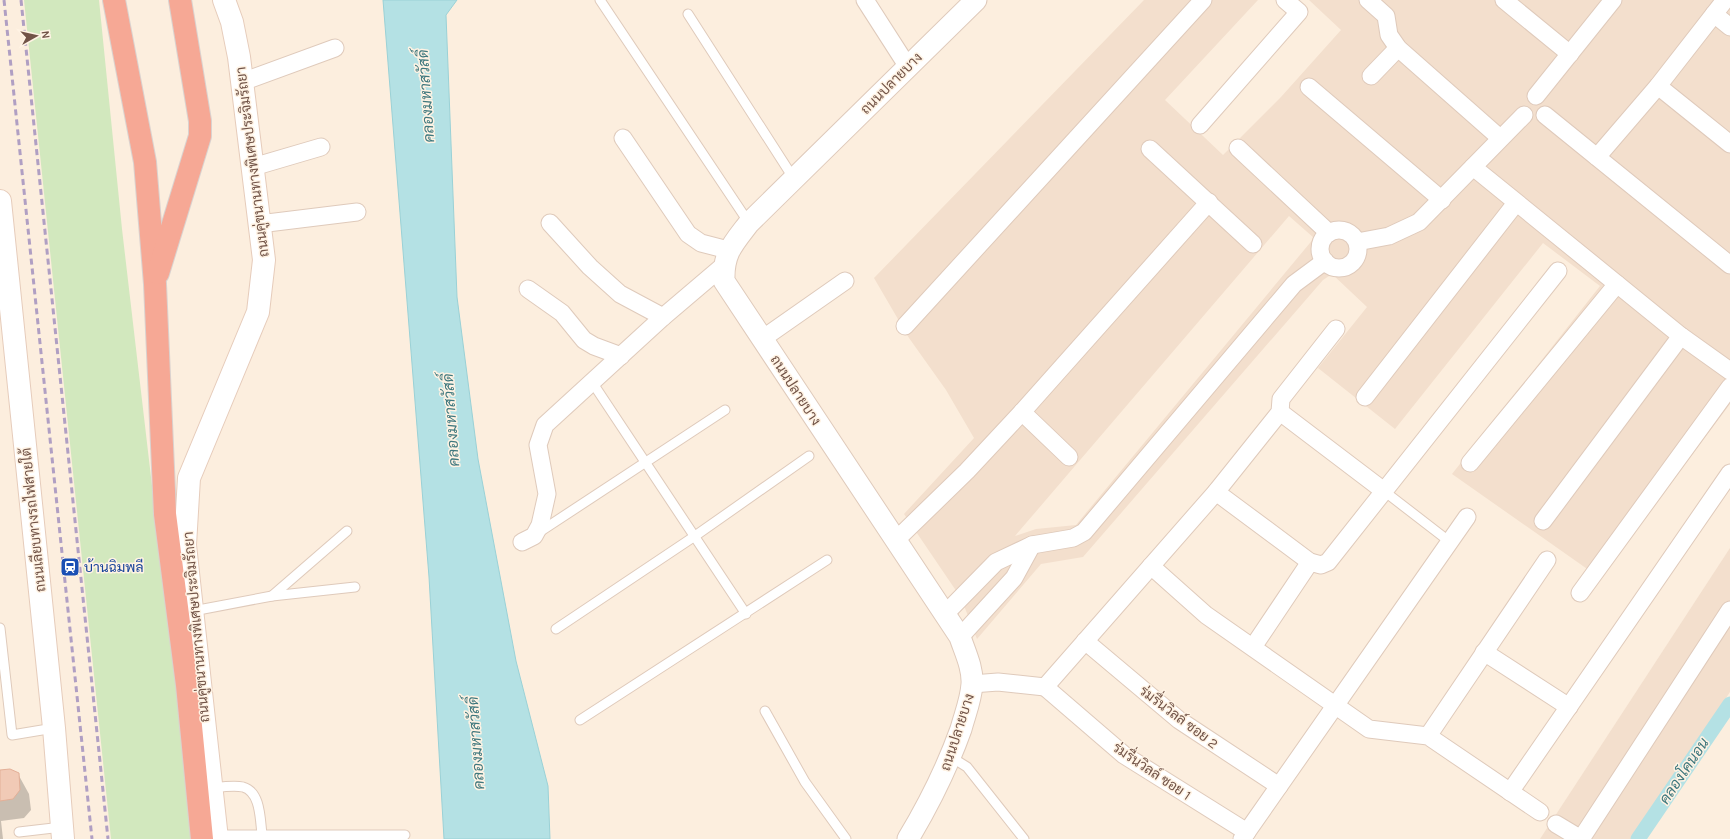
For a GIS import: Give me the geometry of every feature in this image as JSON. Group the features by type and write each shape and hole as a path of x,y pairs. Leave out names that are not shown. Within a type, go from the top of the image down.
{"highway":[{"path":"114,0 145,162 155,284 165,514 187,684 212,838"},
{"path":"155,284 200,136 200,121 180,0"}],"main road":[{"name":"ถนนคู่ขนานทางพิเศษประจิมรัถยา","path":"212,838 211,788 185,545 189,478 258,312 264,260 242,82 232,22 224,0"},
{"name":"ถนนเลียบทางรถไฟสายใต้","path":"0,201 54,728 63,833"}],"street":[{"path":"865,0 908,67"},
{"path":"905,326 1203,0"},
{"path":"1200,125 1299,12 1285,0"},
{"path":"1368,0 1386,16 1389,35 1398,48 1500,138"},
{"path":"1504,0 1570,54"},
{"path":"1536,96 1613,0"},
{"path":"1597,157 1658,86 1725,0"},
{"name":"ถนนปลายบาง","path":"908,839 929,803 951,757 968,705 972,684 970,668 960,637 724,281 726,258 749,223 973,1"},
{"path":"1714,14 1730,26"},
{"path":"242,82 335,48"},
{"path":"1371,76 1398,48"},
{"path":"1658,86 1730,144"},
{"path":"1309,87 1442,200"},
{"path":"1532,96 1536,96 1545,101 1546,106 1545,115 1536,121 1527,119 1524,115 1522,106 1524,101 1532,96"},
{"path":"1357,242 1389,236 1419,222 1524,115"},
{"path":"1545,115 1730,265"},
{"path":"528,539 540,525 547,494 538,445 546,425 726,258 688,234 623,138"},
{"path":"252,167 321,147"},
{"path":"1238,148 1329,233"},
{"path":"1150,149 1253,244"},
{"path":"1473,167 1681,336 1730,371"},
{"path":"895,541 967,471 1022,412 1209,202"},
{"path":"1365,397 1516,203"},
{"path":"259,224 357,212"},
{"path":"550,223 590,267 620,294 663,317"},
{"path":"1342,230 1348,233 1357,242 1357,255 1349,265 1336,268 1325,262 1320,249 1324,237 1329,233 1342,230"},
{"path":"944,615 996,562 1032,545 1073,538 1084,532 1294,284 1325,262"},
{"path":"1216,492 1310,562 1321,565 1328,562 1558,271"},
{"path":"762,339 845,281"},
{"path":"1470,463 1617,284"},
{"path":"528,289 562,312 584,340 594,346 621,356"},
{"path":"972,684 998,682 1045,687 1216,492 1280,412 1281,399 1336,329"},
{"path":"1544,521 1681,336"},
{"path":"1580,593 1730,387"},
{"path":"1022,412 1069,457"},
{"path":"1280,412 1384,491"},
{"path":"1510,792 1730,473"},
{"path":"1244,835 1467,517"},
{"path":"960,637 1014,578 1032,545"},
{"path":"1428,736 1547,560"},
{"path":"1253,647 1310,562"},
{"path":"1151,566 1206,615 1369,729 1428,736 1540,812"},
{"path":"1556,824 1581,839 1730,610"},
{"name":"ร่มรื่นวิลล์ ซอย 2","path":"1085,641 1179,720 1279,786"},
{"path":"1484,652 1569,707"},
{"name":"ร่มรื่นวิลล์ ซอย 1","path":"1045,687 1124,755 1244,835"}],"lane":[{"path":"600,0 749,223"},
{"path":"688,14 794,179"},
{"path":"592,382 746,614"},
{"path":"528,539 725,410"},
{"path":"556,629 695,536 809,456"},
{"path":"1384,491 1450,542"},
{"path":"272,596 346,531"},
{"path":"580,720 746,614 827,560"},
{"path":"193,611 272,596 355,587"},
{"path":"0,628 12,735 54,728"},
{"path":"765,711 805,782 846,839"},
{"path":"951,757 967,767 1024,839"},
{"path":"211,788 244,787 252,793 258,802 262,834"},
{"path":"19,832 63,833"},
{"path":"212,838 262,834 405,835"}],"shaded area":[{"path":"1144,0 1258,0 1165,100 1223,155 1281,97 1341,30 1309,0 1730,0 1730,404 1600,578 1452,474 1600,286 1543,243 1395,429 1318,368 1367,307 1332,274 1323,280 1083,557 1041,564 977,639 961,598 904,514 974,438 946,390 909,338 874,278","holes":["1289,216 1314,238 1076,525 1036,529 1015,536"]},
{"path":"1730,548 1730,692 1631,839 1540,839"}],"green space":[{"path":"24,0 99,0 122,229 158,537 199,839 111,839"}],"water":[{"name":"คลองมหาสวัสดิ์","path":"383,0 457,0 446,15 457,297 478,459 516,661 548,786 550,839 444,839 429,577"}],"building":[{"path":"10,769 19,773 20,790 13,799 0,801 0,770"}],"waterway":[{"name":"คลองโคนอน","path":"1638,839 1730,704"}],"railway":[{"path":"4,0 92,839"},
{"path":"21,0 108,839"}],"place":[{"name":"บ้านฉิมพลี","path":"70,567"}]}
